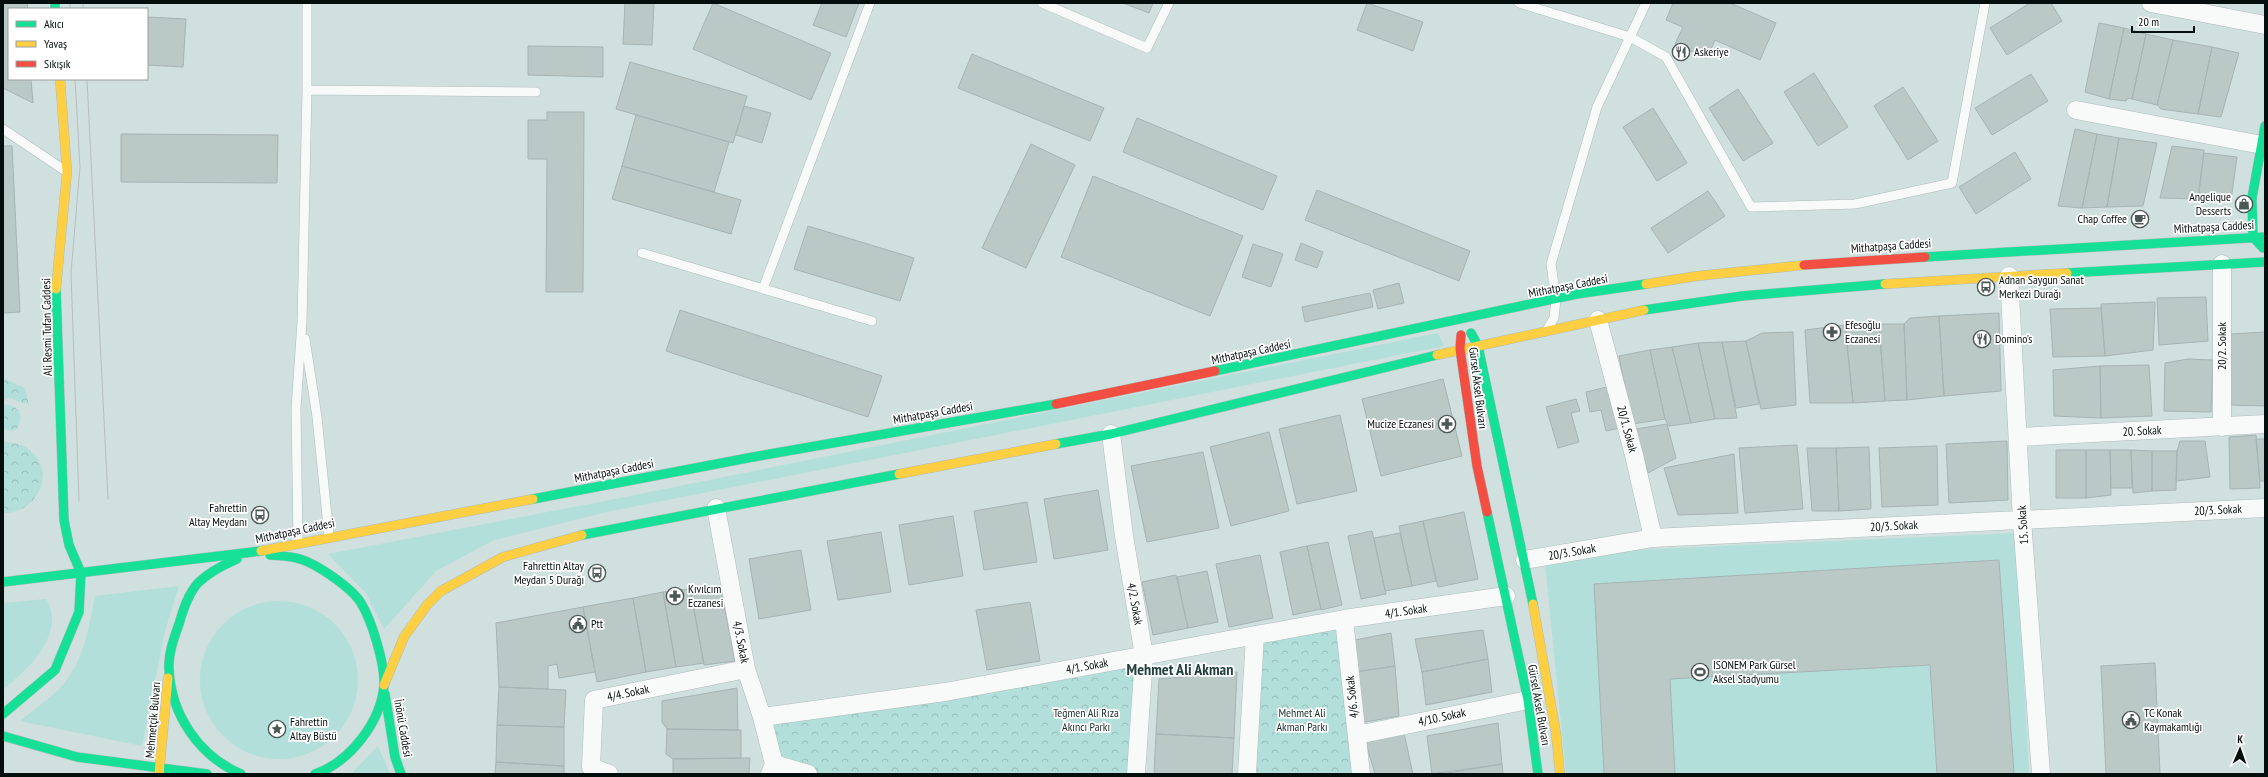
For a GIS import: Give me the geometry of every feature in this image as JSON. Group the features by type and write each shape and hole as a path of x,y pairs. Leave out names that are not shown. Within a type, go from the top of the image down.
{"main road":[{"name":"Ali Resmi Tufan Caddesi","path":"60,80 67,172 56,292 64,520 69,545 81,573"},
{"path":"2265,126 2252,198 2253,237 2265,251"},
{"name":"Mithatpaşa Caddesi","path":"249,553 329,536 745,458 1076,401 1463,320 1556,299 1697,276 1848,261 2265,237"},
{"path":"315,774 324,771 354,750 374,720 384,685 404,637 427,605 441,591 503,557 568,538 716,508 1111,434 1460,349 1646,310 1742,296 1896,283 2265,262"},
{"name":"Gürsel Aksel Bulvarı","path":"1463,320 1478,346 1525,560 1556,733 1560,774"},
{"name":"Gürsel Aksel Bulvarı","path":"1463,320 1460,349 1477,466 1511,586 1538,774"},
{"path":"241,774 230,770 204,752 186,728 175,699 169,668 172,646 182,612 193,588 213,571 249,553"},
{"path":"3,582 249,553 301,558 340,581 361,603 371,625 381,654 384,685"},
{"path":"1511,586 1525,560"},
{"path":"3,714 36,688 55,670 79,612 81,573"},
{"name":"Mehmetçik Bulvarı","path":"160,771 169,668"},
{"name":"İnönü Caddesi","path":"384,685 395,757 401,774"},
{"path":"3,736 78,757 160,771 207,774"},
{"path":"78,757 88,768"}],"street":[{"path":"2151,3 2265,25"},
{"path":"2076,110 2262,145"},
{"name":"20/2. Sokak","path":"2222,264 2222,427"},
{"name":"15. Sokak","path":"2009,276 2019,437 2022,520 2041,774"},
{"name":"20/1. Sokak","path":"1598,320 1634,455 1653,538"},
{"name":"20. Sokak","path":"2019,437 2265,424"},
{"name":"4/2. Sokak","path":"1111,434 1124,536 1144,656 1136,774"},
{"name":"4/3. Sokak","path":"716,508 746,669 762,717 772,769"},
{"name":"20/3. Sokak","path":"1525,560 1653,538 2265,508"},
{"name":"4/1. Sokak","path":"762,717 945,692 1344,619 1511,586"},
{"name":"4/6. Sokak","path":"1344,619 1361,774"},
{"path":"1247,774 1255,635"},
{"name":"4/4. Sokak","path":"609,774 591,767 594,700 746,669"},
{"name":"4/10. Sokak","path":"1357,735 1528,700"},
{"path":"772,769 808,774"}],"lane":[{"path":"298,543 296,408 302,322 307,90 307,3"},
{"path":"763,289 870,3"},
{"path":"1042,3 1147,48 1169,3"},
{"path":"1519,3 1630,37 1666,57 1751,207 1855,204 1952,183 1985,3"},
{"path":"1546,331 1554,318 1556,299 1551,264 1597,107 1646,3"},
{"path":"307,90 536,92"},
{"path":"3,129 67,172"},
{"path":"642,253 872,321"},
{"path":"302,322 317,417 329,536"}],"green space":[{"path":"1438,333 1444,346 602,513 494,540 436,571 384,629 366,593 328,554 600,502"},
{"path":"3,378 25,388 29,405 10,398 3,399"},
{"path":"3,404 17,409 19,412 20,419 17,429 12,431 3,429"},
{"path":"3,441 21,445 33,453 40,463 42,475 41,486 36,497 27,505 16,511 3,513"},
{"path":"2016,533 2029,774 1566,774 1544,554"},
{"path":"179,586 165,631 142,746 20,721 56,692 73,671 79,659 87,634 95,596"},
{"path":"46,599 51,612 52,624 42,650 23,672 3,689 3,603"},
{"path":"287,601 302,604 316,610 335,624 345,636 355,657 358,680 355,703 345,724 335,736 323,746 302,756 287,759 271,759 256,756 235,746 223,736 213,724 201,696 200,672 203,657 213,636 223,624 235,614 263,602"},
{"name":"Mehmet Ali Akman Parkı","path":"1344,619 1361,774 1247,774 1255,635"},
{"name":"Teğmen Ali Rıza Akıncı Parkı","path":"1144,656 1136,774 808,774 774,764 762,717"},
{"path":"378,746 390,774 351,774"}],"building":[{"path":"3,3 27,3 28,8 8,8 8,80 31,80 33,103 3,88"},
{"path":"625,3 654,3 652,45 623,44"},
{"path":"713,3 831,53 811,100 693,49"},
{"path":"822,3 859,3 846,37 813,25"},
{"path":"1123,3 1153,3 1149,13"},
{"path":"1367,3 1423,22 1413,51 1357,30"},
{"path":"1673,3 1730,3 1776,23 1760,60 1715,40 1707,58 1675,44 1683,27 1666,20"},
{"path":"2030,3 2051,3 2062,21 2007,55 1990,28"},
{"path":"148,17 186,19 183,67 148,65"},
{"path":"2099,23 2124,28 2109,99 2085,92"},
{"path":"2124,28 2146,34 2132,99 2128,98 2126,101 2109,99"},
{"path":"2146,34 2173,40 2157,105 2132,99"},
{"path":"2173,40 2212,47 2198,114 2161,109 2157,105"},
{"path":"528,46 603,47 603,77 528,75"},
{"path":"2212,47 2239,53 2221,117 2198,114"},
{"path":"972,54 1104,108 1090,141 958,88"},
{"path":"630,62 747,96 733,143 616,109"},
{"path":"1814,73 1848,127 1818,146 1784,92"},
{"path":"2031,74 2048,101 1992,135 1975,108"},
{"path":"1903,87 1938,141 1908,160 1874,106"},
{"path":"1738,89 1773,143 1743,161 1709,108"},
{"path":"744,106 771,113 762,143 736,135"},
{"path":"1653,108 1687,163 1657,181 1623,127"},
{"path":"547,112 584,112 583,292 546,292 547,159 528,159 528,120 547,120"},
{"path":"636,115 729,142 714,192 622,166"},
{"path":"1137,118 1277,176 1263,210 1123,152"},
{"path":"2075,129 2097,134 2082,208 2058,206"},
{"path":"121,134 278,135 277,183 121,182"},
{"path":"2097,134 2119,138 2107,207 2082,208"},
{"path":"2119,138 2157,143 2143,206 2107,207"},
{"path":"1031,144 1075,165 1026,268 982,248"},
{"path":"3,146 12,146 20,312 3,313"},
{"path":"2172,146 2204,150 2198,199 2160,198"},
{"path":"2015,152 2031,179 1976,214 1959,187"},
{"path":"2204,153 2237,157 2231,200 2198,199"},
{"path":"622,166 741,200 731,234 612,199"},
{"path":"1093,176 1243,236 1210,316 1061,257"},
{"path":"1317,190 1470,251 1459,281 1305,220"},
{"path":"1708,191 1725,216 1668,253 1651,228"},
{"path":"808,226 914,258 900,301 794,269"},
{"path":"1301,243 1323,252 1317,268 1295,260"},
{"path":"1253,244 1283,254 1271,287 1242,277"},
{"path":"1399,283 1404,303 1378,309 1373,290"},
{"path":"1370,293 1373,307 1305,322 1302,307"},
{"path":"2206,297 2208,341 2159,345 2157,298"},
{"path":"2155,302 2153,350 2105,356 2101,304"},
{"path":"2101,308 2105,356 2053,357 2050,309"},
{"path":"680,310 882,376 868,417 666,351"},
{"path":"1999,313 2001,391 1944,396 1939,316"},
{"path":"1939,316 1944,396 1907,400 1904,324 1910,318"},
{"path":"1879,324 1885,401 1853,403 1845,325"},
{"path":"1879,324 1904,324 1907,400 1885,401"},
{"path":"1845,325 1853,403 1810,403 1805,330"},
{"path":"1793,332 1796,405 1761,409 1746,341 1762,333"},
{"path":"2265,332 2265,406 2230,405 2231,334"},
{"path":"1746,341 1759,404 1736,408 1722,342"},
{"path":"1722,342 1737,418 1715,419 1698,343"},
{"path":"1698,343 1715,419 1691,423 1672,347"},
{"path":"1672,347 1691,423 1669,426 1665,419 1650,350"},
{"path":"1650,350 1665,419 1632,424 1619,356"},
{"path":"2188,359 2213,360 2211,412 2164,411 2165,363"},
{"path":"2149,365 2152,416 2101,418 2100,366"},
{"path":"2100,366 2101,418 2054,416 2053,370"},
{"path":"1443,379 1462,456 1381,476 1362,399"},
{"path":"1611,386 1620,428 1606,431 1601,410 1590,412 1586,392"},
{"path":"1576,399 1580,411 1571,413 1579,442 1558,448 1546,407"},
{"path":"1340,415 1357,491 1297,504 1279,429"},
{"path":"1667,424 1676,458 1648,473 1636,429"},
{"path":"1269,432 1289,511 1231,526 1210,447"},
{"path":"2256,435 2260,488 2230,489 2229,437"},
{"path":"2256,439 2265,439 2265,481 2260,481"},
{"path":"2007,441 2008,500 1949,503 1946,444"},
{"path":"2180,441 2205,441 2210,477 2176,481 2177,451"},
{"path":"1797,445 1803,509 1745,513 1739,448"},
{"path":"1937,446 1938,505 1882,507 1879,448"},
{"path":"1869,447 1871,509 1839,511 1836,448"},
{"path":"1807,448 1836,448 1839,511 1812,511"},
{"path":"2056,450 2086,450 2086,498 2056,498"},
{"path":"2086,450 2110,450 2111,495 2086,498"},
{"path":"2110,450 2131,450 2132,488 2111,488"},
{"path":"2131,450 2152,451 2152,491 2133,493"},
{"path":"2152,451 2177,451 2176,490 2152,491"},
{"path":"1203,452 1219,528 1147,542 1131,466"},
{"path":"1734,454 1738,513 1678,515 1664,468"},
{"path":"1098,490 1108,550 1054,559 1044,499"},
{"path":"1027,502 1037,562 984,570 974,511"},
{"path":"1464,512 1478,579 1438,587 1423,521"},
{"path":"953,516 963,576 909,585 899,525"},
{"path":"1423,521 1436,581 1412,586 1399,526"},
{"path":"1372,531 1386,594 1361,599 1348,536"},
{"path":"881,532 891,592 838,600 827,541"},
{"path":"1400,533 1412,586 1385,591 1374,538"},
{"path":"1328,542 1342,605 1321,610 1307,546"},
{"path":"1307,546 1321,609 1293,615 1280,552"},
{"path":"801,550 811,610 759,619 749,559"},
{"path":"1260,555 1273,618 1229,627 1216,564"},
{"name":"ISONEM Park Gürsel Aksel Stadyumu","path":"1999,560 2014,774 1937,774 1930,665 1670,679 1675,774 1604,774 1594,584"},
{"path":"1207,571 1218,622 1188,628 1177,577"},
{"path":"1176,575 1188,628 1153,635 1142,582"},
{"path":"720,586 735,661 704,665 690,589"},
{"path":"690,589 704,663 676,667 663,592"},
{"path":"663,592 676,667 646,672 633,598"},
{"path":"633,598 646,672 597,682 583,607"},
{"path":"1030,602 1040,661 987,670 976,610"},
{"path":"583,607 595,672 559,678 557,664 548,666 548,689 499,687 496,623"},
{"path":"1483,630 1488,659 1422,672 1415,639"},
{"path":"1391,633 1395,666 1355,672 1350,641"},
{"path":"1488,659 1492,692 1426,705 1422,672"},
{"name":"TC Konak Kaymakamlığı","path":"2155,663 2160,774 2106,774 2101,666"},
{"path":"1395,666 1399,716 1360,723 1355,672"},
{"path":"1237,672 1234,738 1156,734 1159,679"},
{"path":"499,687 566,690 564,727 497,725"},
{"path":"737,688 738,730 667,729 662,722 662,701"},
{"path":"1498,723 1502,764 1432,774 1427,736"},
{"path":"497,725 564,727 564,766 496,762"},
{"path":"667,729 741,730 741,758 673,759 666,754"},
{"path":"1404,733 1413,774 1375,774 1365,740"},
{"path":"1156,734 1234,738 1232,774 1154,774"},
{"path":"750,758 749,774 673,774 673,759"},
{"path":"496,762 564,766 564,774 495,774"},
{"path":"1502,764 1503,774 1442,774"}],"tram line":[{"path":"70,3 70,8"},
{"path":"83,3 83,8"},
{"path":"75,80 80,167 71,273 79,501"},
{"path":"87,80 108,499"}],"traffic: fast":[{"path":"55,3 55,8"},
{"path":"2263,248 2253,237 2252,198 2265,126"},
{"path":"1925,257 2265,237"},
{"path":"2067,273 2265,262"},
{"path":"1215,371 1577,294 1646,284"},
{"path":"1644,310 1742,296 1885,284"},
{"path":"3,714 55,670 79,612 81,573 69,545 64,520 56,289"},
{"path":"1471,333 1478,346 1533,604"},
{"path":"1056,444 1111,434 1437,355"},
{"path":"533,499 753,457 1056,404"},
{"path":"582,535 899,474"},
{"path":"1487,512 1528,700 1538,774"},
{"path":"3,582 261,551"},
{"path":"270,555 293,557 307,562 334,577 350,590 361,603 365,611 380,655 384,685 382,699 370,726 362,739 340,760 315,774"},
{"path":"237,559 211,572 198,583 191,592 173,640 169,658 169,669 175,702 190,732 200,745 212,756 241,774"},
{"path":"385,694 395,757 401,774"},
{"path":"3,736 77,757 207,774"}],"traffic: slow":[{"path":"56,289 67,172 60,80"},
{"path":"1646,284 1697,276 1804,265"},
{"path":"1885,284 2067,273"},
{"path":"1437,355 1644,310"},
{"path":"899,474 1056,444"},
{"path":"261,551 533,499"},
{"path":"384,685 404,637 427,605 441,591 503,557 582,535"},
{"path":"1533,604 1556,733 1560,774"},
{"path":"159,774 168,678"}],"traffic: jam":[{"path":"1804,265 1925,257"},
{"path":"1461,335 1460,349 1477,466 1487,512"},
{"path":"1056,404 1215,371"}],"place":[{"name":"Askeriye","path":"1681,52"},
{"name":"Angelique Desserts","path":"2244,204"},
{"name":"Chap Coffee","path":"2140,219"},
{"name":"Adnan Saygun Sanat Merkezi Durağı","path":"1986,287"},
{"name":"Efesoğlu Eczanesi","path":"1832,332"},
{"name":"Domino's","path":"1982,339"},
{"name":"Mucize Eczanesi","path":"1447,424"},
{"name":"Fahrettin Altay Meydanı","path":"260,515"},
{"name":"Fahrettin Altay Meydan 5 Durağı","path":"597,573"},
{"name":"Kıvılcım Eczanesi","path":"675,596"},
{"name":"Ptt","path":"578,624"},
{"name":"ISONEM Park Gürsel Aksel Stadyumu","path":"1700,672"},
{"name":"TC Konak Kaymakamlığı","path":"2131,720"},
{"name":"Fahrettin Altay Büstü","path":"277,729"}],"district":[{"name":"Mehmet Ali Akman","path":"1180,669"}]}
